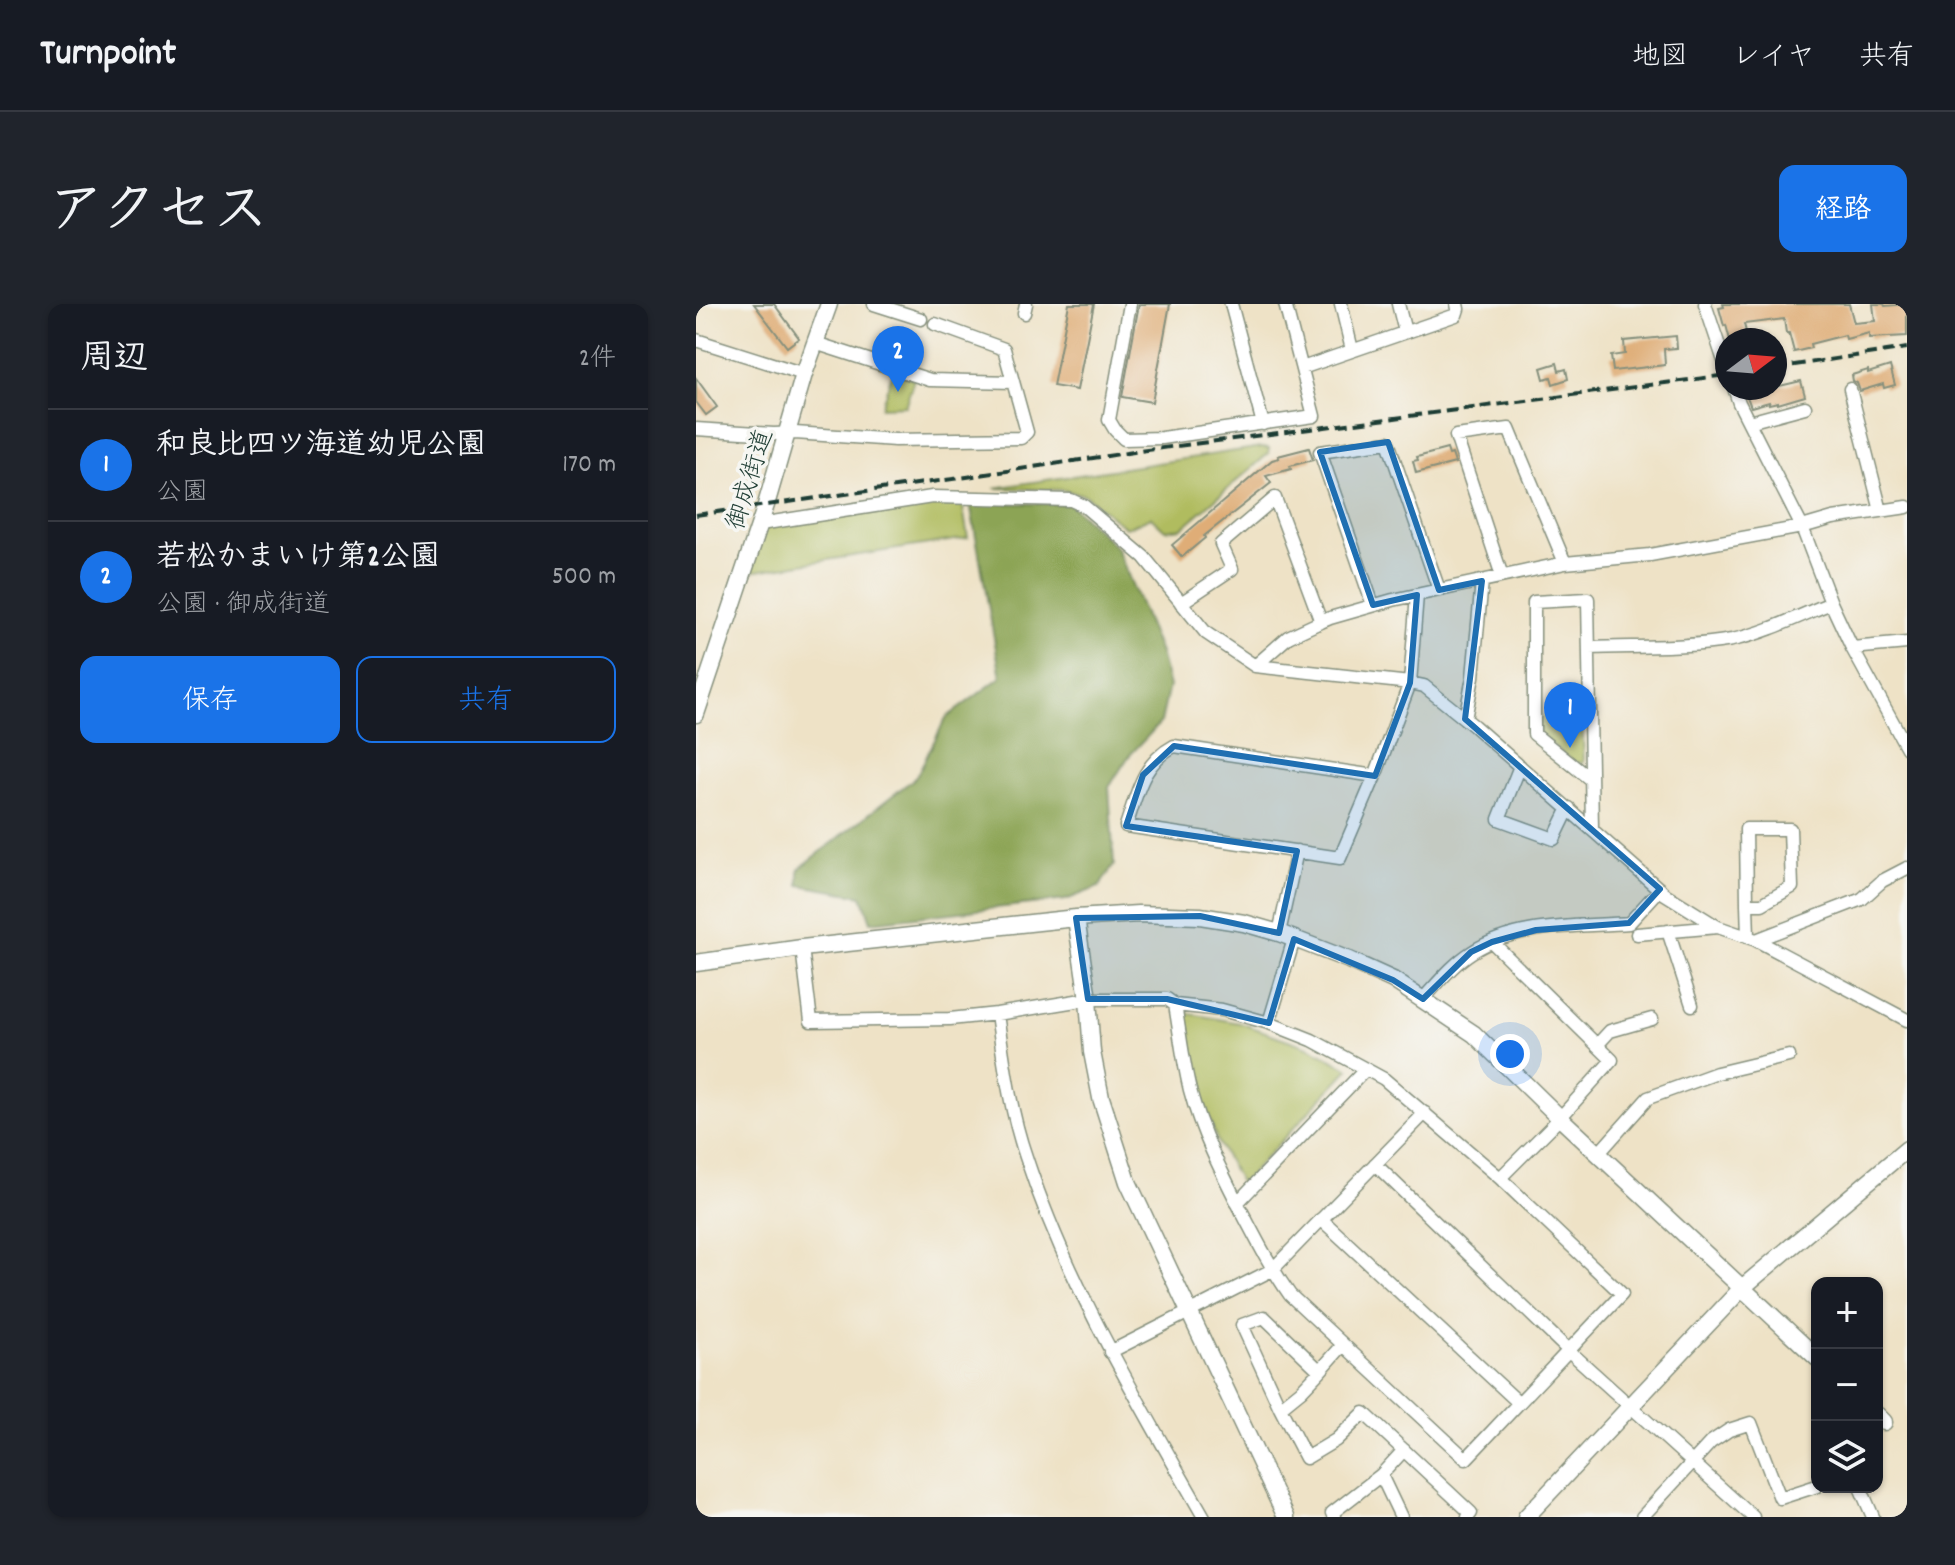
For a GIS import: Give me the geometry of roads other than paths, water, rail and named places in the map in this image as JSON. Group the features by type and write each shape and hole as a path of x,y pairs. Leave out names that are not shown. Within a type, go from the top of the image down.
{"street":[{"name":"御成街道","path":"696,714 829,304"},
{"path":"874,304 921,319"},
{"path":"1130,304 1109,420 1124,439 1162,438 1314,416 1285,304"},
{"path":"1231,304 1263,424"},
{"path":"1341,304 1352,350"},
{"path":"1398,304 1405,332"},
{"path":"1302,368 1456,315 1457,304"},
{"path":"1705,304 1715,334"},
{"path":"696,429 895,440 1021,438 1027,432 1004,349 935,324"},
{"path":"696,340 804,374"},
{"path":"815,343 930,380 1013,382"},
{"path":"1850,389 1881,511"},
{"path":"1739,400 1802,527 1852,648 1907,748"},
{"path":"1749,422 1805,407"},
{"path":"1502,576 1456,436 1509,429 1565,563"},
{"path":"1373,605 1320,452 1388,442 1439,590"},
{"path":"760,524 932,497 1071,500 1084,506 1144,557 1206,633 1255,666 1424,686 1660,889 1718,927 1752,939 1907,1020"},
{"path":"1181,603 1232,569 1221,544 1275,498 1321,622"},
{"path":"1255,666 1288,637 1321,622 1373,605 1565,563 1650,555 1802,527 1833,518 1907,507"},
{"path":"1465,719 1473,677 1482,581"},
{"path":"1375,776 1174,746 1163,752 1143,775 1126,826 1340,858 1375,776 1410,683 1417,595"},
{"path":"1591,780 1534,734 1534,602 1588,599 1592,828"},
{"path":"1590,648 1693,644 1734,639 1831,603"},
{"path":"1852,648 1907,643"},
{"path":"1520,766 1499,819 1554,839 1569,808"},
{"path":"1747,904 1762,904 1792,887 1790,829 1746,829 1747,904 1752,939"},
{"path":"1269,1023 1286,936 1297,851"},
{"path":"1752,939 1862,899 1882,881 1907,868"},
{"path":"1423,999 1471,952 1492,942 1536,930 1629,923 1660,889"},
{"path":"696,963 802,948 1138,914 1200,916 1244,923 1286,936 1393,980 1474,1034 1811,1352"},
{"path":"1076,918 1092,1052 1114,1143 1128,1182 1286,1517"},
{"path":"1637,934 1718,927"},
{"path":"1668,931 1692,1005"},
{"path":"1492,942 1612,1060 1500,1178"},
{"path":"802,948 811,1021 950,1019 1088,999 1167,999 1175,1005 1222,1010 1269,1023 1312,1040 1384,1079 1500,1178 1622,1294 1466,1459 1290,1295 1272,1270 1206,1138 1190,1091 1175,1005"},
{"path":"997,1014 1024,1154 1054,1233 1110,1352 1204,1517"},
{"path":"1597,1045 1610,1031 1652,1019"},
{"path":"1599,1153 1648,1098 1717,1073 1789,1056"},
{"path":"1237,1203 1366,1069"},
{"path":"1110,1352 1272,1270 1425,1113"},
{"path":"1526,1517 1743,1287 1907,1149"},
{"path":"1375,1164 1568,1350 1753,1517"},
{"path":"1321,1219 1519,1403"},
{"path":"1320,1371 1264,1317 1242,1325 1306,1458 1336,1440 1364,1413 1471,1513 1468,1517"},
{"path":"1280,1408 1301,1391 1343,1345"},
{"path":"1642,1517 1711,1442 1729,1430 1751,1423 1780,1498 1811,1488"},
{"path":"1334,1517 1332,1513 1381,1475 1404,1450"},
{"path":"1381,1475 1401,1517"},
{"path":"1863,1493 1873,1517"}],"railway":[{"path":"1787,366 1907,348"},
{"path":"696,515 1147,450 1715,377"}],"place":[{"name":"若松かまいけ第2公園","path":"898,392"},
{"name":"和良比四ツ海道幼児公園","path":"1570,748"}]}
